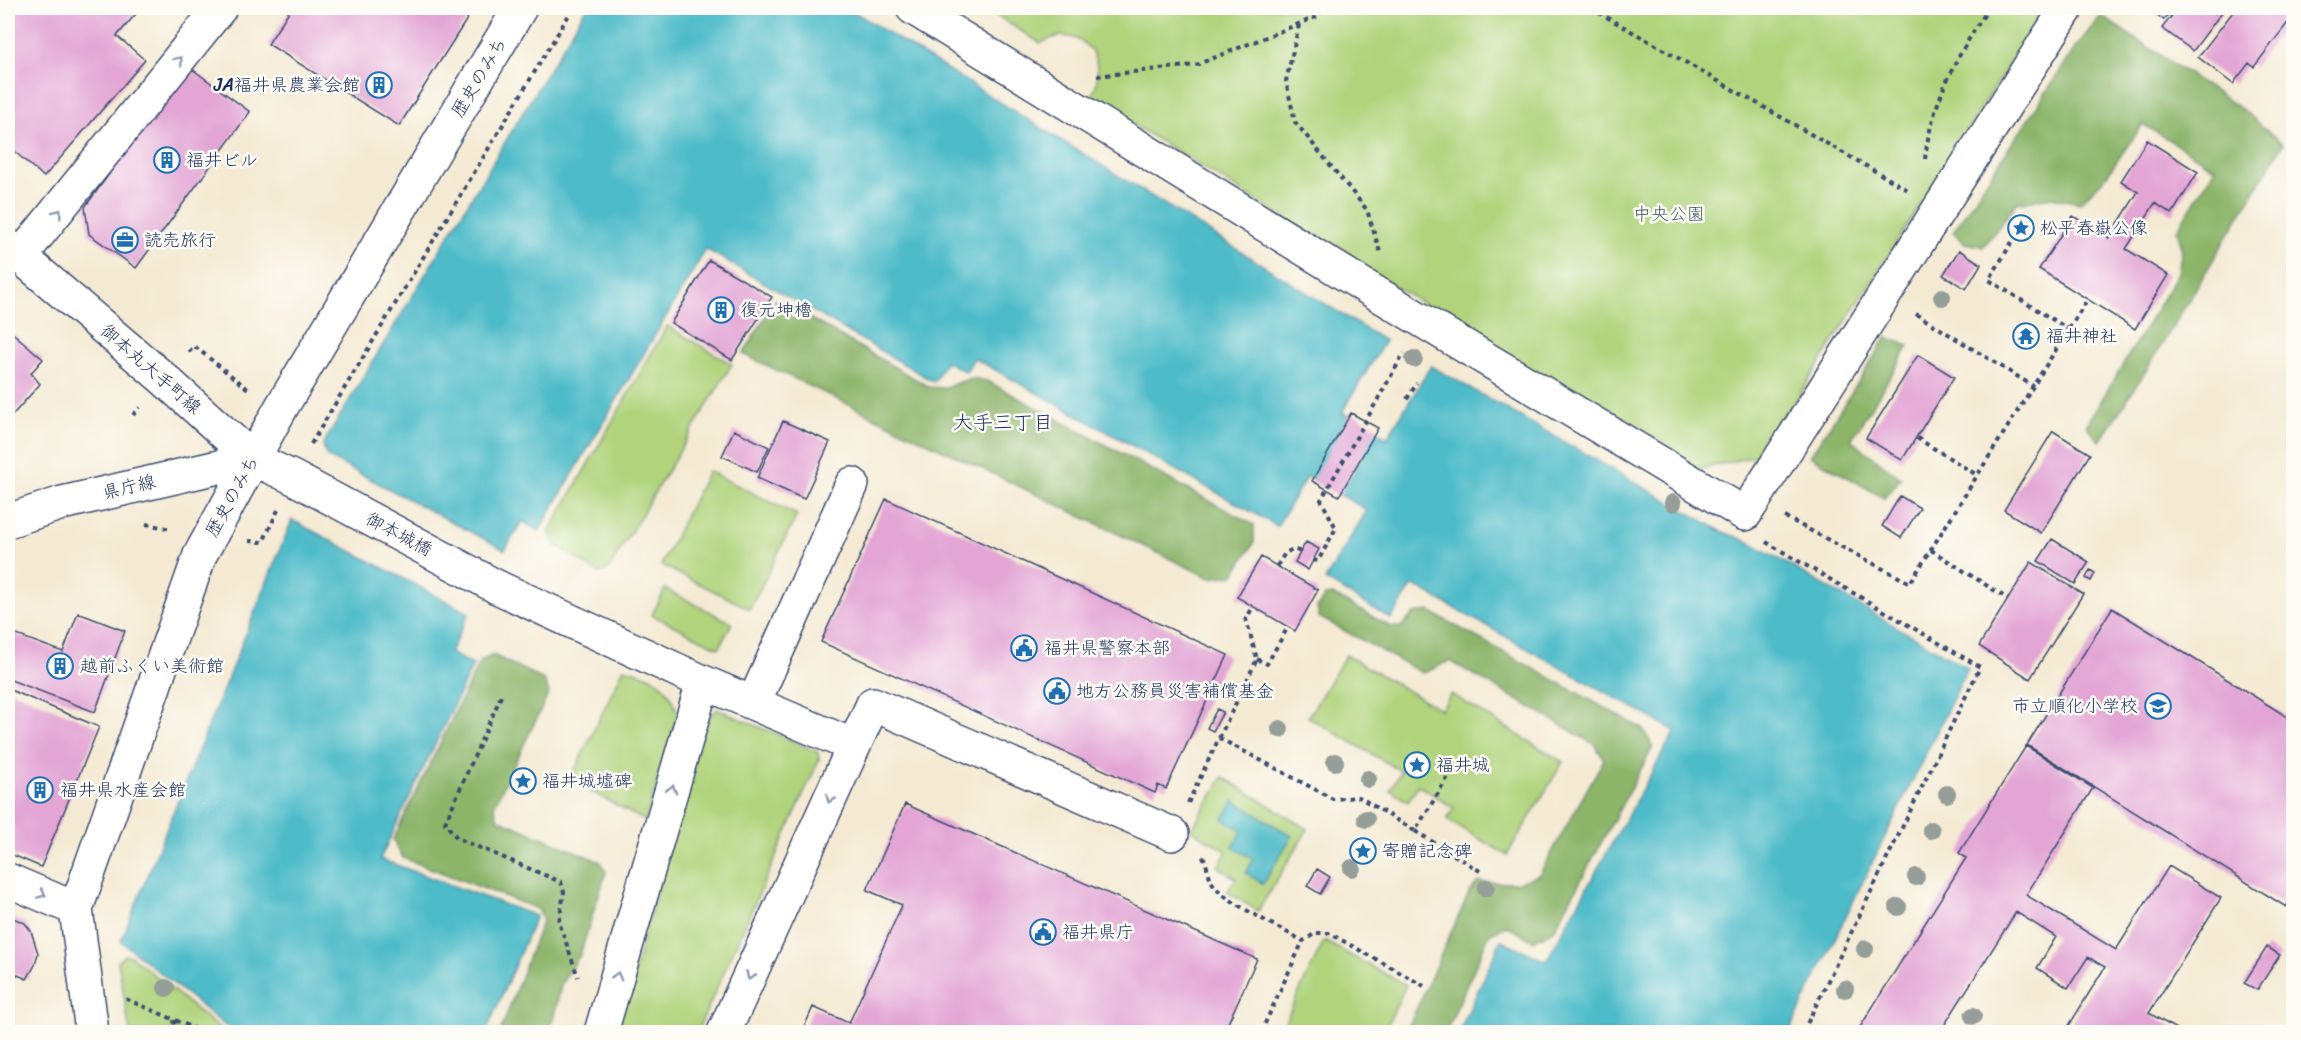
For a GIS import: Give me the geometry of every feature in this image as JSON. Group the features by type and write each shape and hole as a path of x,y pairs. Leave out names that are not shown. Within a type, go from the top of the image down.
{"street":[{"path":"14,252 220,8"},
{"name":"歴史のみち","path":"92,1032 76,909 200,555 281,408 520,8"},
{"path":"913,8 1372,290 1745,514 2067,8"},
{"name":"御本丸大手町線","path":"14,252 164,379 253,459 301,482"},
{"name":"県庁線","path":"8,521 62,503 253,459"},
{"name":"御本城橋","path":"301,482 497,587 703,682 854,746"},
{"path":"754,702 852,484"},
{"path":"601,1032 703,682"},
{"path":"724,1032 873,704 1172,834"},
{"path":"8,880 76,909"}],"path":[{"path":"1055,94 1068,79 1196,65 1299,25 1316,17 1326,8"},
{"path":"1591,8 1940,208"},
{"path":"1940,208 1929,182 1925,163 1928,136 1947,79 1966,41 1989,8"},
{"path":"1299,25 1286,81 1294,122 1367,210 1380,252 1372,290"},
{"path":"2012,242 1989,280 2068,329"},
{"path":"1885,294 2033,386"},
{"path":"1754,501 1910,583 2087,300"},
{"path":"1313,560 1318,561 1336,528 1321,500 1326,489 1423,321"},
{"path":"1407,399 1417,383"},
{"path":"1917,438 1977,475"},
{"path":"1757,537 1980,667 1803,1032"},
{"path":"1277,566 1285,553 1293,549 1300,552"},
{"path":"1931,550 2008,599"},
{"path":"1253,607 1246,619 1257,659 1172,834 1199,848 1208,866 1212,883 1223,896 1303,941"},
{"path":"1257,659 1267,664 1288,627"},
{"path":"501,696 445,823 457,838 561,882 564,892 559,922 579,983"},
{"path":"1219,738 1332,799 1359,797 1480,870"},
{"path":"1415,831 1448,777"},
{"path":"1261,1032 1303,941 1316,933 1329,933 1424,986"},
{"path":"125,999 203,1032"},
{"path":"174,1020 175,1032"}],"green space":[{"name":"中央公園","path":"985,8 2045,8 1762,454 1694,471 1090,98 1095,88 1097,68 1090,49 1083,43 1074,38 1062,36 1040,43"},
{"path":"2101,16 2246,112 2283,144 2149,366 2100,441 2086,426 2178,273 2182,248 2177,230 2215,168 2143,124 2105,178 2080,203 2051,197 2017,203 1983,247 1965,243 1953,232 2076,47"},
{"path":"776,299 929,387 943,388 971,378 987,381 1254,525 1254,543 1233,575 1210,578 743,354"},
{"path":"667,326 732,364 608,570 598,573 555,544 549,532"},
{"path":"1886,337 1909,346 1851,440 1901,478 1884,498 1810,456"},
{"path":"708,471 797,515 750,609 661,565"},
{"path":"665,589 732,623 719,648 652,615"},
{"path":"1333,595 1391,627 1401,627 1413,614 1429,611 1643,729 1653,747 1554,930 1533,941 1507,926 1490,933 1446,1032 1406,1032 1469,893 1478,882 1516,883 1539,875 1604,759 1594,744 1450,661 1422,673 1319,617 1317,608 1325,596"},
{"path":"493,655 544,680 549,693 494,806 498,819 601,862 606,872 580,955 562,982 550,1032 500,1032 543,919 538,909 403,858 393,840 480,661"},
{"path":"1346,655 1441,710 1451,694 1563,762 1507,855 1447,820 1454,808 1418,785 1408,802 1390,790 1401,771 1308,717"},
{"path":"624,668 644,674 664,687 678,713 645,821 570,780"},
{"path":"717,709 818,752 819,760 697,1032 617,1032 705,721"},
{"path":"1223,777 1308,829 1258,911 1227,892 1236,878 1218,867 1227,851 1191,830"},
{"path":"1324,941 1406,985 1384,1032 1280,1032"},
{"path":"124,955 131,956 224,1032 130,1032 118,962"}],"water":[{"path":"586,8 848,8 1385,341 1342,412 1387,438 1431,366 1721,531 1751,543 1968,668 1789,1032 1459,1032 1501,940 1546,961 1675,731 1413,585 1391,619 1325,580 1367,510 1307,476 1277,526 974,358 966,372 946,361 934,382 706,249 539,531 522,521 505,550 326,456 323,444"},
{"path":"292,520 469,613 450,653 473,665 380,859 536,916 486,1032 233,1032 121,941"},
{"path":"1234,801 1292,836 1263,884 1246,873 1253,859 1233,847 1242,831 1223,819"}],"building":[{"path":"8,8 141,8 117,36 145,60 44,177 8,146"},
{"name":"JA福井県農業会館","path":"291,8 474,8 399,126 268,44"},
{"path":"2148,8 2173,8 2164,20"},
{"path":"2178,8 2225,8 2193,51 2162,28"},
{"path":"2236,8 2281,8 2293,16 2254,67 2249,63 2233,84 2198,57"},
{"name":"福井ビル","path":"188,66 250,112 136,268 89,234 85,207"},
{"path":"2147,140 2198,172 2172,214 2155,203 2126,249 2168,275 2135,329 2039,269 2073,216 2109,238 2138,192 2121,181"},
{"path":"1959,250 1981,264 1966,289 1943,275"},
{"name":"復元坤櫓","path":"709,260 772,297 732,360 671,323"},
{"path":"8,329 43,359 31,373 40,384 8,420"},
{"path":"1918,355 1954,377 1902,460 1866,438"},
{"path":"1351,413 1378,428 1339,496 1312,481"},
{"path":"783,421 830,442 804,499 757,478"},
{"path":"734,430 769,447 757,472 722,456"},
{"path":"2053,431 2090,454 2041,533 2004,510"},
{"path":"1900,496 1920,508 1901,538 1882,526"},
{"path":"886,499 1228,655 1166,789 1158,785 1155,793 821,642"},
{"path":"2052,539 2089,562 2075,584 2038,561"},
{"path":"1306,542 1319,549 1308,570 1295,562"},
{"path":"1261,557 1318,590 1295,631 1237,597"},
{"path":"2031,562 2083,594 2030,679 1979,646"},
{"path":"2090,570 2095,573 2091,581 2086,578"},
{"path":"2112,608 2294,721 2294,895 2286,907 2027,745"},
{"name":"越前ふくい美術館","path":"78,613 125,631 95,712 8,679 9,632 63,652"},
{"name":"福井県水産会館","path":"8,689 99,727 41,867 8,853"},
{"path":"1217,709 1223,712 1213,731 1207,728"},
{"path":"2026,746 2093,788 2026,895 2116,950 2169,866 2221,898 2149,1013 2176,1029 2174,1032 2065,1032 2105,967 2088,957 2068,988 2037,968 2056,937 2016,912 1940,1032 1857,1032 1966,858 1959,853"},
{"name":"福井県庁","path":"905,804 1257,959 1224,1032 802,1032 813,1007 849,1023 902,905 867,890"},
{"path":"1317,869 1330,877 1320,894 1307,886"},
{"path":"8,916 25,923 31,931 38,953 35,965 27,979 8,971"},
{"path":"2267,947 2280,955 2257,990 2244,983"}],"place":[{"name":"JA福井県農業会館","path":"379,85"},
{"name":"福井ビル","path":"167,160"},
{"name":"松平春嶽公像","path":"2021,228"},
{"name":"読売旅行","path":"125,240"},
{"name":"復元坤櫓","path":"721,310"},
{"name":"福井神社","path":"2026,336"},
{"name":"福井県警察本部","path":"1024,648"},
{"name":"越前ふくい美術館","path":"60,666"},
{"name":"地方公務員災害補償基金","path":"1057,691"},
{"name":"市立順化小学校","path":"2158,706"},
{"name":"福井城","path":"1417,765"},
{"name":"福井城墟碑","path":"523,781"},
{"name":"福井県水産会館","path":"40,790"},
{"name":"寄贈記念碑","path":"1363,851"},
{"name":"福井県庁","path":"1043,932"}],"district":[{"name":"大手三丁目","path":"1003,422"}]}
